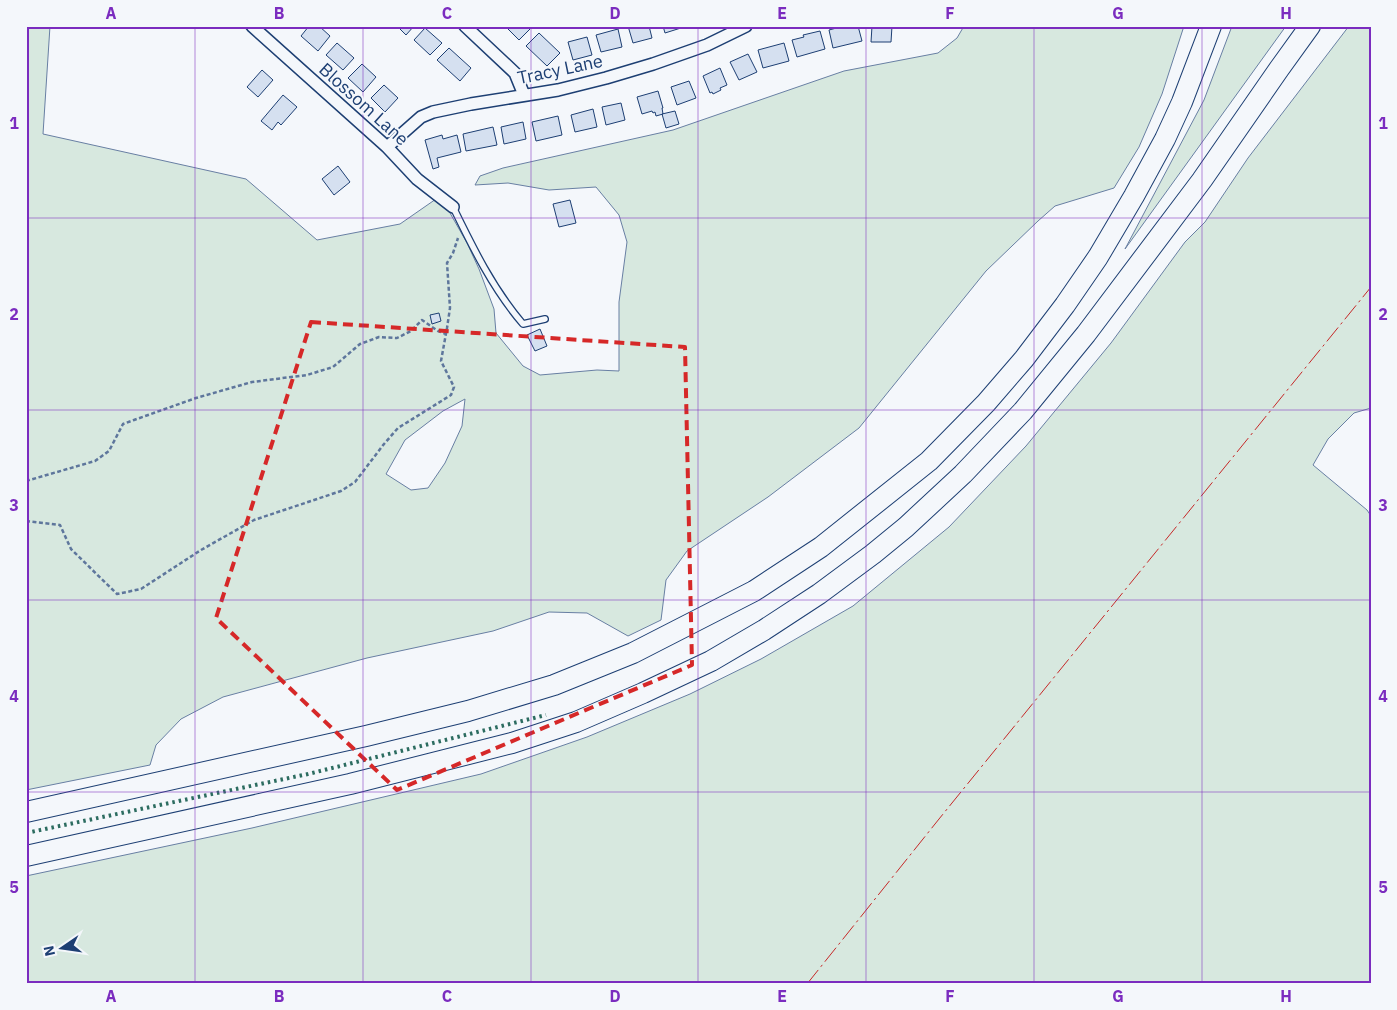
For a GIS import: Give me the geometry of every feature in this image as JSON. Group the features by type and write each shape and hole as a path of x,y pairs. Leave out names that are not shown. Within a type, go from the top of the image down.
{"highway":[{"path":"26,812 366,736 468,711 554,685 633,653 754,591 821,547 911,476 935,454 986,403 1024,359 1065,305 1103,249 1161,146 1182,102 1211,26"},
{"path":"26,856 350,784 512,743 576,722 643,693 711,660 764,630 819,594 906,527 963,474 1023,411 1086,334 1196,188 1310,26"},
{"path":"1279,69 1325,26"}],"street":[{"name":"Blossom Lane","path":"252,26 387,147 417,179 452,207"},
{"path":"465,26 516,73 524,95"},
{"name":"Tracy Lane","path":"387,147 420,117 433,112 575,86 654,64 706,45 746,26"}],"lane":[{"path":"452,207 482,264 523,324 545,319"}],"path":[{"path":"26,521 60,525 71,549 117,594 141,589 254,520 341,490 355,482 398,428 451,395 454,388 441,361 450,308 447,263 461,231"},
{"path":"26,481 95,461 109,451 123,424 196,398 252,382 307,375 333,367 360,344 379,336 397,338 411,331 422,320 446,334"}],"highlighted area":[{"path":"311,322 685,347 692,665 397,790 216,618"}],"shaded area":[{"path":"26,26 50,26 43,134 246,179 317,240 400,224 436,199 450,213 479,269 494,309 496,333 523,366 540,375 597,370 619,371 619,302 627,242 619,215 596,187 549,190 508,183 475,185 480,176 503,168 673,130 844,71 938,53 957,38 964,26 1184,26 1162,94 1139,147 1114,188 1055,206 986,271 859,428 768,497 687,551 666,580 661,620 628,636 587,613 549,612 493,631 367,658 223,697 181,719 156,745 150,765 26,790","holes":["465,399 462,426 445,463 428,488 411,490 386,474 405,440 443,411"]},
{"path":"1232,26 1286,26 1125,249 1204,100"},
{"path":"1349,26 1371,26 1371,408 1354,413 1328,439 1313,465 1367,510 1371,516 1371,984 26,984 26,876 252,828 481,774 587,737 690,694 761,659 853,606 949,527 1026,446 1111,343 1185,242 1205,222 1248,158"}],"building":[{"path":"309,26 319,26 330,36 318,51 301,36"},
{"path":"397,26 414,26 406,35"},
{"path":"505,26 531,26 532,27 519,40"},
{"path":"628,26 649,26 652,38 633,43"},
{"path":"663,26 684,26 684,27 665,33"},
{"path":"844,26 858,26 862,41 833,48 829,30"},
{"path":"872,26 892,26 891,42 871,42"},
{"path":"425,28 442,43 430,55 414,40"},
{"path":"618,29 622,47 601,52 596,35"},
{"path":"820,31 825,49 797,57 792,40"},
{"path":"539,33 560,53 547,66 526,46"},
{"path":"587,37 592,55 573,60 568,42"},
{"path":"337,43 354,58 343,70 326,55"},
{"path":"784,43 789,61 763,68 758,50"},
{"path":"449,48 471,68 460,81 437,60"},
{"path":"748,54 757,72 739,80 730,62"},
{"path":"362,64 376,77 363,92 348,78"},
{"path":"720,68 727,85 713,94 712,92 710,93 703,76"},
{"path":"262,70 273,80 258,97 247,87"},
{"path":"689,81 696,98 677,105 671,87"},
{"path":"384,85 398,98 385,112 371,98"},
{"path":"658,91 663,114 656,116 655,112 653,113 652,111 642,114 637,97"},
{"path":"283,95 297,107 281,125 278,122 272,130 261,121"},
{"path":"621,103 625,120 606,125 602,107"},
{"path":"593,109 597,127 575,132 571,115"},
{"path":"675,111 679,124 666,128 662,114"},
{"path":"558,116 562,135 536,141 532,122"},
{"path":"523,122 526,139 504,144 501,127"},
{"path":"493,127 497,145 466,151 463,134"},
{"path":"442,135 443,139 457,135 461,152 437,158 439,167 433,169 425,140"},
{"path":"338,166 350,182 334,195 322,179"},
{"path":"570,200 576,223 559,227 553,204"},
{"path":"439,313 441,321 432,324 430,315"},
{"path":"540,329 547,346 535,351 527,335"}],"hedge":[{"path":"26,833 308,774 546,715"}],"power":[{"path":"807,984 1371,287"}]}
